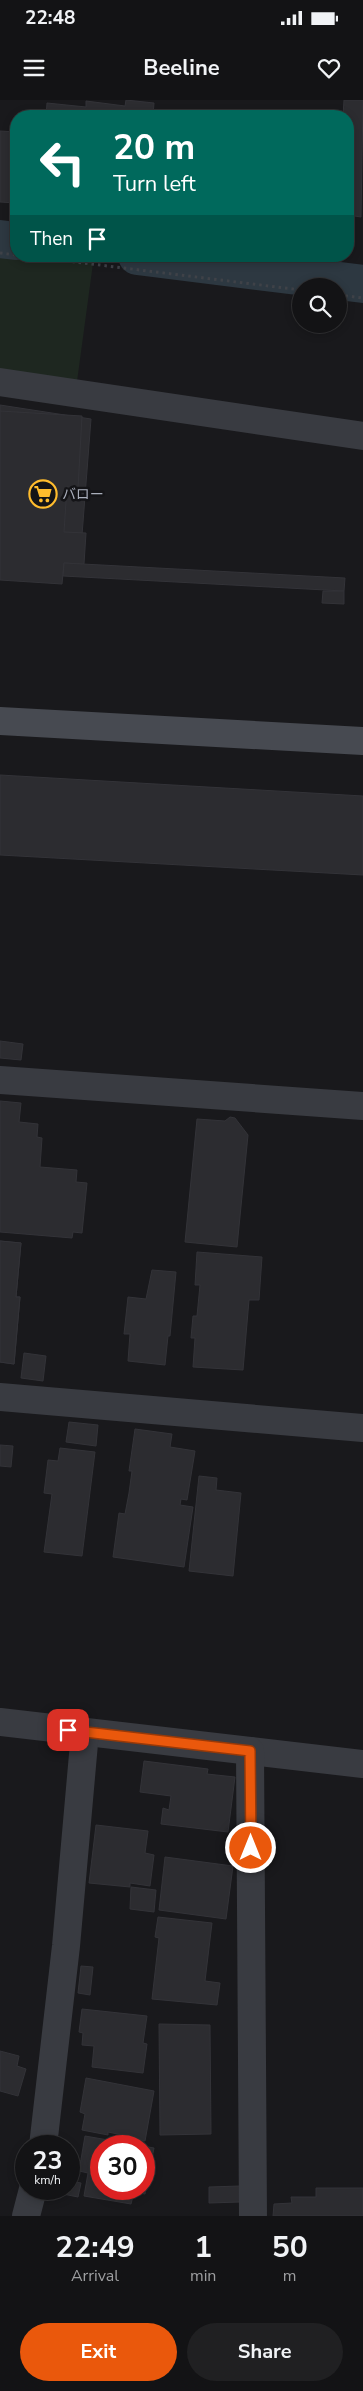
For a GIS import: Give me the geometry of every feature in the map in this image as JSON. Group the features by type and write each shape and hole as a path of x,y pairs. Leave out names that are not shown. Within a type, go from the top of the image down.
{"street":[{"path":"0,382 363,436"},
{"path":"0,721 363,741"},
{"path":"0,1080 363,1106"},
{"path":"0,1397 363,1428"},
{"path":"0,1722 363,1764"},
{"path":"43,2135 66,1946 85,1732"},
{"path":"250,1751 253,2216"},
{"path":"26,2216 30,2200"}],"path":[{"path":"75,262 292,289"},
{"path":"347,296 363,298"}],"shaded area":[{"path":"0,239 10,240 10,262 93,262 76,389 0,374"}],"building":[{"path":"126,100 154,103 153,110 46,110 47,103 86,107 86,101 125,106"},
{"path":"344,100 363,100 361,217 354,216 354,110 343,110"},
{"path":"0,131 10,132 10,203 0,202"},
{"name":"バロー","path":"0,405 91,419 79,574 0,568"},
{"name":"バロー","path":"0,411 82,416 78,488 67,487 64,532 86,533 84,564 64,563 62,584 0,580"},
{"path":"64,563 345,578 344,591 63,576"},
{"path":"323,591 344,591 344,604 322,603"},
{"path":"0,775 363,796 363,875 0,855"},
{"path":"0,1041 23,1044 21,1060 0,1058"},
{"path":"0,1101 21,1103 19,1122 38,1124 37,1137 42,1138 40,1167 77,1170 76,1182 87,1183 82,1233 73,1232 72,1238 0,1232"},
{"path":"230,1117 235,1118 248,1135 237,1247 185,1242 197,1119 225,1121"},
{"path":"0,1241 21,1243 16,1297 20,1297 14,1364 0,1362"},
{"path":"0,1241 21,1243 16,1297 20,1297 14,1364 0,1362"},
{"path":"197,1252 262,1257 259,1300 249,1300 243,1370 193,1367 195,1338 191,1338 193,1316 197,1316 200,1285 195,1285"},
{"path":"152,1270 176,1272 170,1336 168,1336 165,1365 128,1361 130,1334 124,1334 128,1297 146,1299"},
{"path":"24,1353 46,1356 43,1381 21,1378"},
{"path":"69,1422 98,1425 96,1446 66,1442"},
{"path":"135,1429 172,1434 170,1447 195,1451 187,1500 181,1499 180,1505 193,1507 184,1567 113,1557 119,1513 125,1514 129,1493 132,1471 129,1471"},
{"path":"0,1445 13,1446 11,1467 0,1466"},
{"path":"60,1448 95,1452 82,1556 44,1552 52,1494 44,1493 48,1460 58,1461"},
{"path":"199,1476 217,1478 216,1490 241,1493 233,1576 189,1571"},
{"path":"144,1761 208,1769 207,1774 235,1777 228,1832 161,1824 163,1808 169,1810 171,1796 140,1792"},
{"path":"96,1825 148,1831 145,1853 154,1855 150,1886 130,1883 130,1887 89,1883"},
{"path":"165,1857 233,1866 226,1919 159,1910"},
{"path":"131,1887 156,1890 154,1912 130,1909"},
{"path":"158,1917 212,1923 205,1981 220,1983 217,2005 152,1999 159,1938 155,1937"},
{"path":"81,1966 93,1967 90,1995 78,1993"},
{"path":"82,2009 147,2016 143,2043 147,2044 143,2073 92,2067 94,2046 82,2045 83,2033 79,2032"},
{"path":"159,2024 210,2025 211,2134 160,2135"},
{"path":"0,2051 19,2056 17,2066 26,2069 18,2096 0,2091"},
{"path":"86,2078 154,2091 146,2135 122,2135 108,2132 108,2135 82,2130 85,2114 80,2112"},
{"path":"85,2136 90,2137 90,2197 84,2196 88,2173 80,2171"},
{"path":"240,2186 240,2202 209,2203 209,2187"},
{"path":"316,2188 363,2188 363,2216 273,2216 274,2204 292,2203 291,2197 316,2197"},
{"path":"108,2200 132,2200 131,2204"}],"waterway":[{"path":"0,239 10,240"},
{"path":"185,262 363,284"}],"place":[{"name":"バロー","path":"43,494"}],"route":[{"path":"68,1730 250,1751 251,1848"}]}
